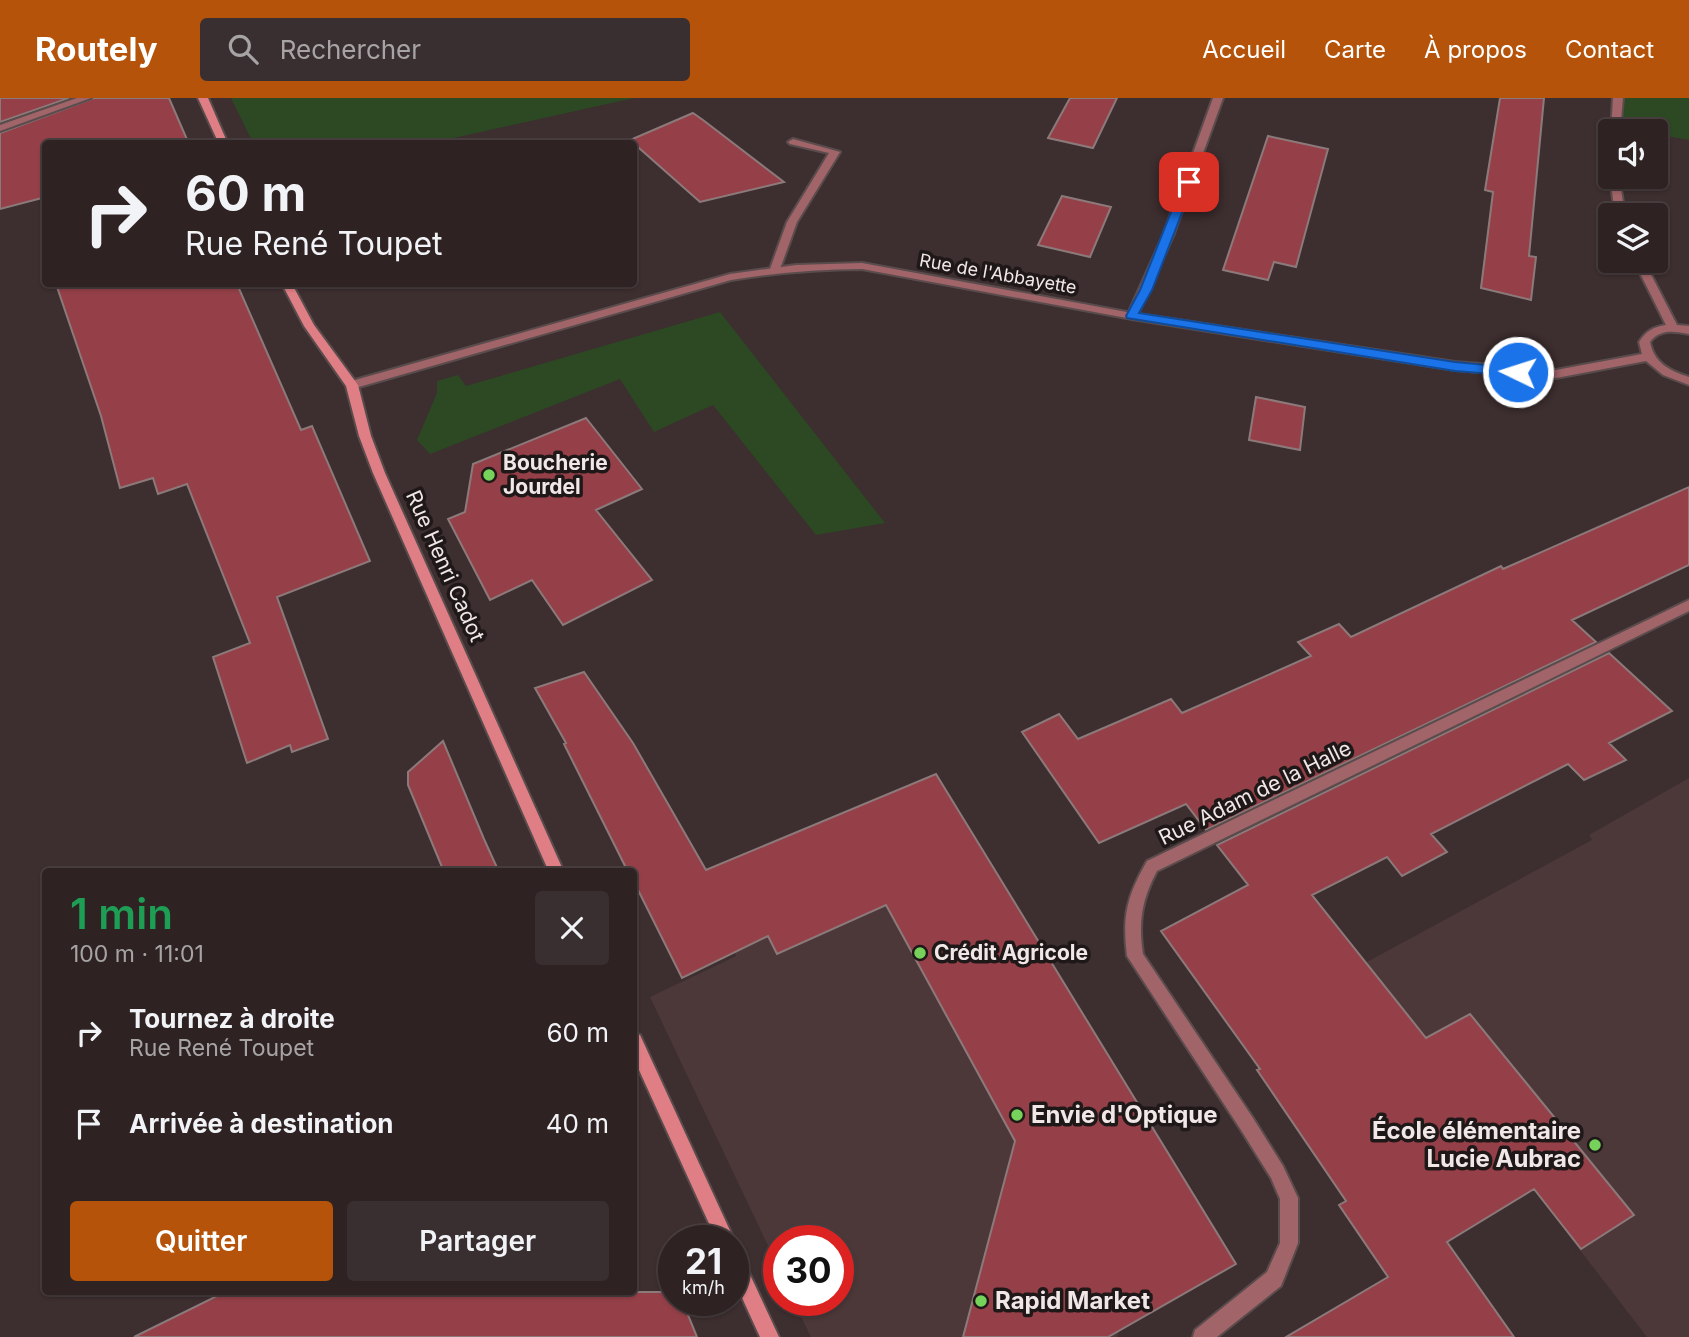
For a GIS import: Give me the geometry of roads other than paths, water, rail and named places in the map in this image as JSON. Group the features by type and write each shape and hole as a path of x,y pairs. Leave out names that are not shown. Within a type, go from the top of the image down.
{"main road":[{"path":"203,98 222,140"},
{"name":"Rue Henri Cadot","path":"289,287 309,326 352,384 365,436 379,473 555,868"},
{"path":"637,1048 719,1225"},
{"path":"749,1291 771,1337"}],"street":[{"path":"0,128 86,98"},
{"path":"1132,316 1146,290 1189,182 1218,98"},
{"path":"1617,119 1618,98"},
{"path":"775,268 792,222 835,152 793,142"},
{"name":"Rue de l'Abbayette","path":"352,384 730,277 775,268 823,265 862,266 1132,316 1455,366 1556,374 1648,357"},
{"path":"1645,273 1673,328"},
{"path":"1689,330 1673,328 1653,331 1644,342 1648,357 1666,372 1689,381"},
{"name":"Rue Adam de la Halle","path":"1202,1337 1274,1279 1289,1243 1289,1198 1277,1172 1253,1134 1135,956 1130,924 1136,895 1152,866 1689,605"}],"place":[{"name":"Boucherie Jourdel","path":"489,475"},
{"name":"Crédit Agricole","path":"920,953"},
{"name":"Envie d'Optique","path":"1017,1115"},
{"name":"École élémentaire Lucie Aubrac","path":"1595,1145"},
{"name":"Rapid Market","path":"981,1301"}]}
